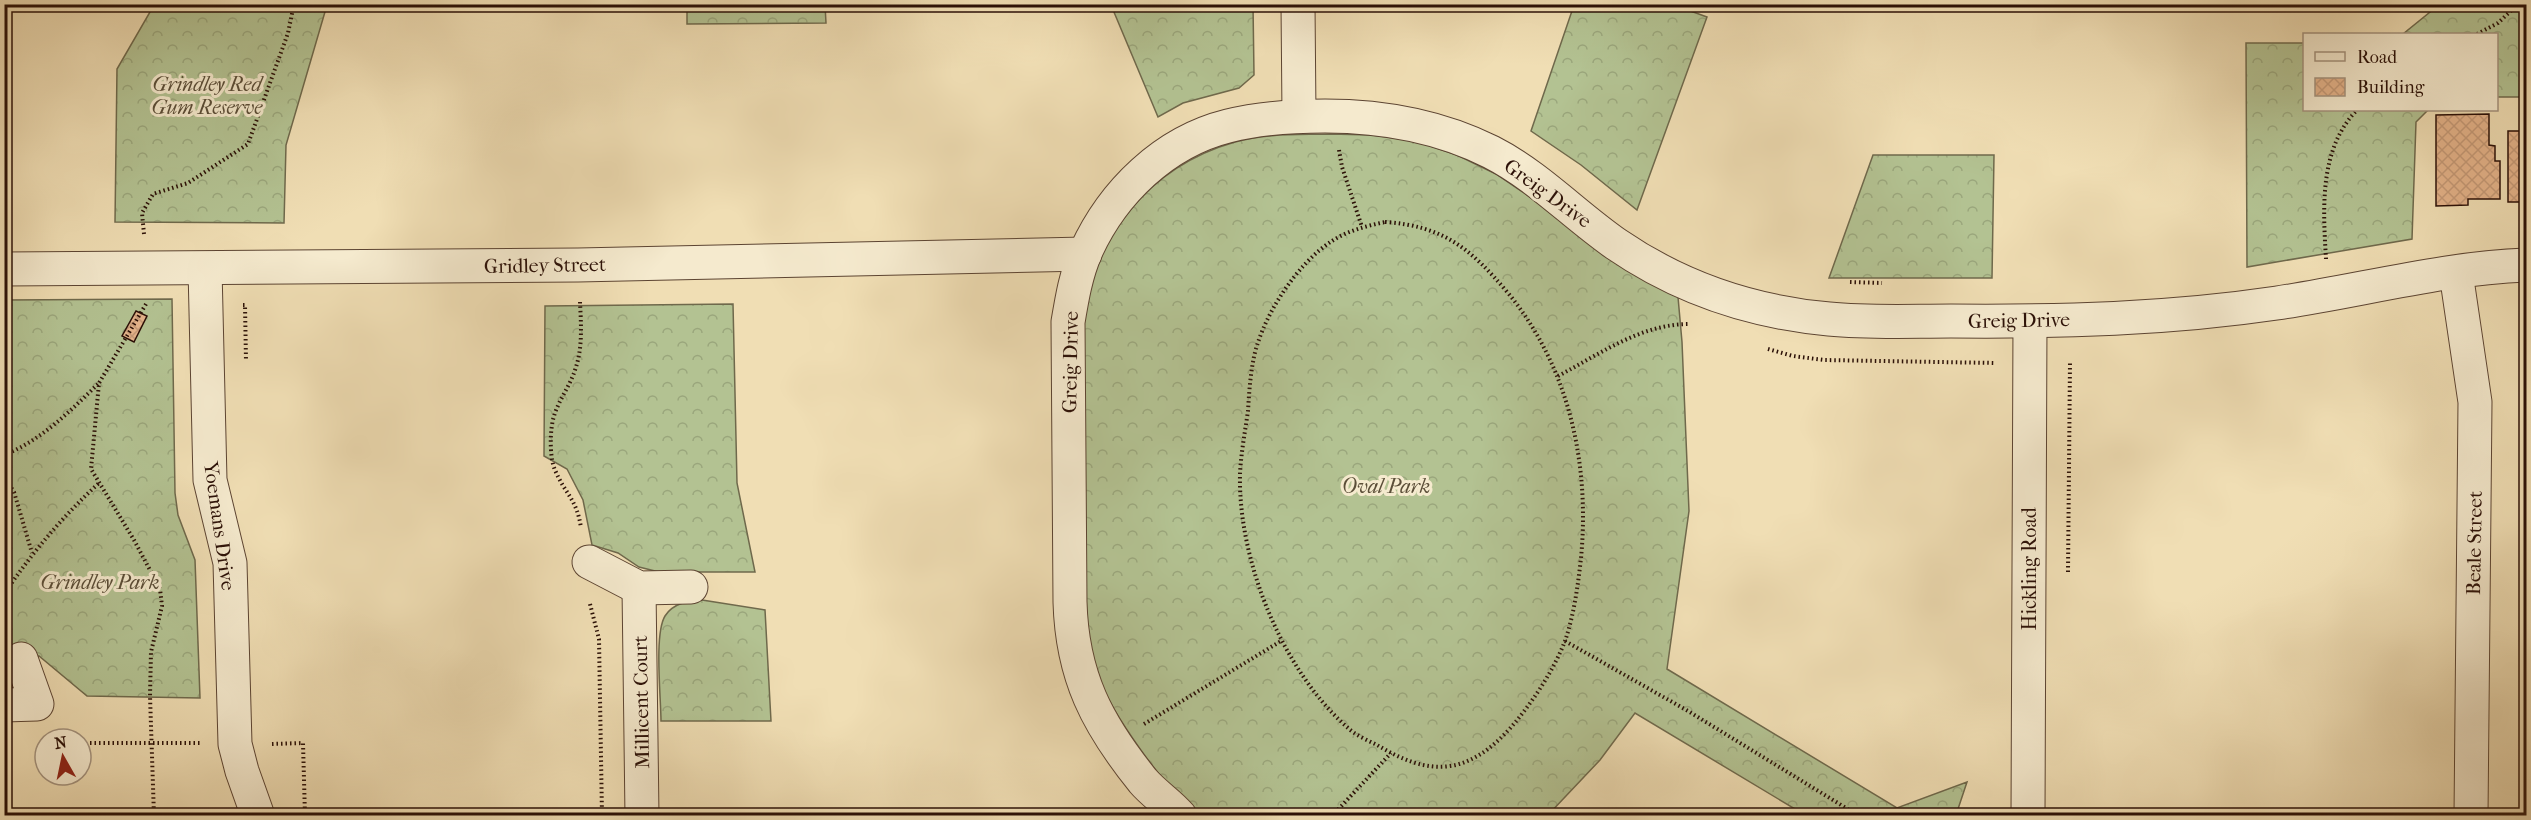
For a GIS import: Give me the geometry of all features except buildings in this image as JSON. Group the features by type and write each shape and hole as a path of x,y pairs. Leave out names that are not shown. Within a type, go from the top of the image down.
{"street":[{"path":"1298,4 1299,116"},
{"name":"Greig Drive","path":"1180,816 1144,782 1097,715 1087,694 1071,636 1068,322 1074,288 1085,254 1102,220 1126,188 1155,161 1188,140 1226,126 1266,118 1299,116 1382,119 1420,126 1491,152 1529,175 1614,243 1649,265 1688,285 1725,299 1775,313 1833,320 2030,322 2168,315 2231,309 2456,273 2526,265"},
{"name":"Gridley Street","path":"4,269 578,265 1085,254"},
{"name":"Yoemans Drive","path":"206,268 210,480 230,563 235,744 258,816"},
{"name":"Beale Street","path":"2456,273 2475,402 2470,816"},
{"name":"Hickling Road","path":"2028,816 2030,322"},
{"path":"589,562 639,588 692,587"},
{"name":"Millicent Court","path":"639,588 642,816"},
{"path":"4,705 37,704 21,659"},
{"name":"Greig Drive","path":"1144,782 1158,816"}],"path":[{"path":"4,455 18,449 58,423 99,383 146,306 148,268 142,213 153,194 188,183 248,144 288,33 294,4"},
{"path":"2479,33 2498,23 2518,4"},
{"path":"2315,261 2326,259 2324,224 2326,175 2333,146 2356,111"},
{"path":"1339,116 1339,152 1342,167 1362,227"},
{"path":"1385,222 1410,224 1440,234 1466,250 1490,272 1537,333 1550,359 1571,416 1578,450 1582,490 1583,535 1579,582 1565,641 1545,682 1508,731 1487,750 1467,761 1450,766 1431,766 1409,762 1348,729 1300,672 1281,641 1257,581 1246,540 1242,507 1240,474 1253,360 1263,328 1284,292 1312,255 1335,238 1362,227 1385,222"},
{"path":"1844,282 1888,283"},
{"path":"2067,578 2070,363"},
{"path":"99,383 91,470 140,550 160,589 162,606 151,652 150,696 154,816"},
{"path":"4,477 14,492 32,553"},
{"path":"4,594 32,553 67,512 99,483"},
{"path":"1116,742 1281,641"},
{"path":"1565,641 1688,711 1859,816"},
{"path":"93,743 153,743"},
{"path":"272,744 303,743 305,816"},
{"path":"1332,816 1391,753"}],"green space":[{"path":"2440,4 2526,5 2526,97 2498,97 2498,33 2404,33"},
{"name":"Grindley Red Gum Reserve","path":"154,5 327,5 286,145 284,223 115,222 117,69"},
{"path":"687,5 825,5 826,23 687,24"},
{"path":"1111,5 1253,5 1254,75 1239,88 1183,103 1158,117"},
{"path":"1574,5 1674,5 1707,17 1637,210 1581,165 1531,131"},
{"path":"2246,43 2303,43 2303,111 2427,111 2416,122 2412,239 2247,267"},
{"name":"Oval Park","path":"1283,135 1372,135 1416,141 1457,155 1496,174 1678,297 1689,511 1667,669 1897,808 1967,782 1956,815 1805,815 1635,713 1600,760 1548,815 1196,815 1183,803 1141,750 1115,710 1098,676 1090,644 1086,613 1082,350 1088,294 1098,264 1112,235 1130,210 1177,168 1204,153 1247,139"},
{"path":"1873,155 1994,155 1992,278 1829,278"},
{"name":"Grindley Park","path":"172,299 175,493 178,515 195,560 200,698 87,696 39,656 5,657 4,300"},
{"path":"733,304 737,483 755,572 659,572 639,567 618,553 592,545 583,500 567,469 544,456 545,306"},
{"path":"702,600 765,610 771,721 661,721 659,651 665,616 677,605"}]}
